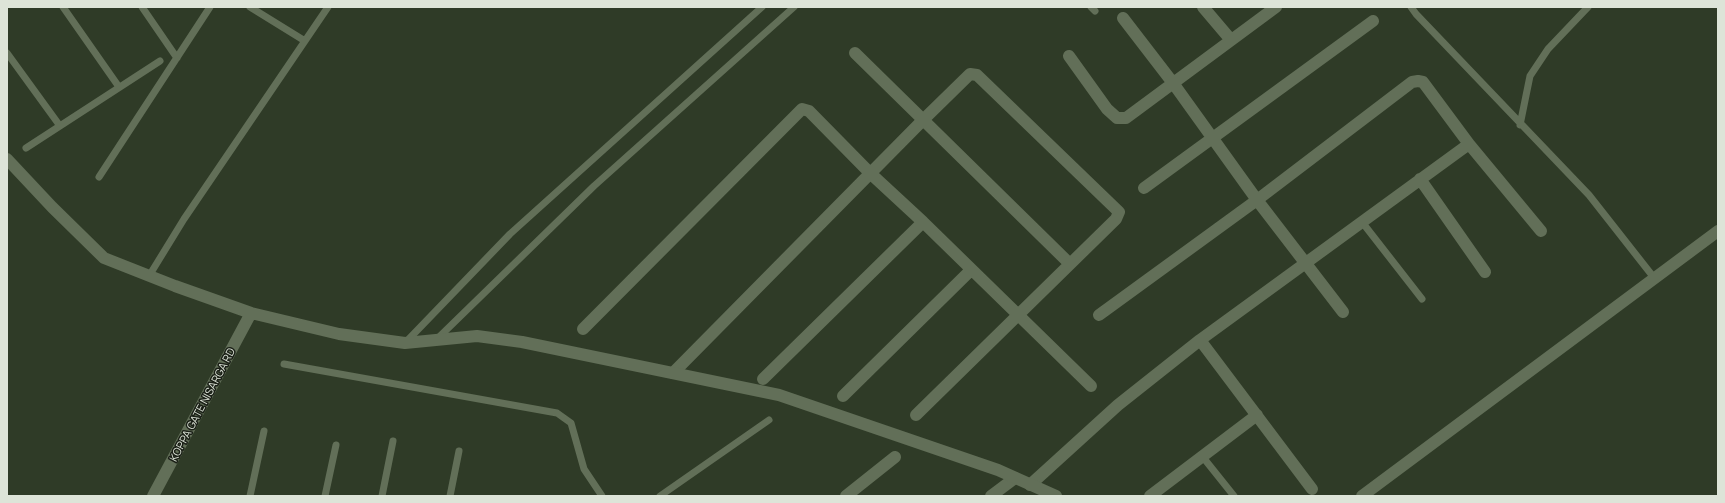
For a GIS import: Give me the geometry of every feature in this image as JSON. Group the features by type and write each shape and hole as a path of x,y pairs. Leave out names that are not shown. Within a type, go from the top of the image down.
{"street":[{"path":"1203,7 1231,40"},
{"path":"1069,56 1107,109 1117,118 1126,118 1276,7"},
{"path":"1123,18 1173,83 1257,200 1343,312"},
{"path":"1144,188 1373,21"},
{"path":"856,53 1070,264"},
{"path":"673,373 923,120 970,74 977,75 1119,212 1116,219 916,415"},
{"path":"1099,315 1257,200 1412,82 1418,80 1423,82 1469,144 1541,231"},
{"path":"583,329 802,109 809,111 870,173 923,222 1091,386"},
{"path":"1030,485 1118,405 1200,340 1305,262 1469,144"},
{"path":"7,159 52,207 104,258 251,313 339,334 405,343 477,336 522,342 779,395 998,470 1056,496"},
{"path":"1420,179 1485,272"},
{"path":"763,379 923,222"},
{"path":"1362,496 1718,231"},
{"path":"844,396 971,270"},
{"name":"KOPPA GATE NISARGA RD","path":"153,496 251,313"},
{"path":"1200,340 1312,489"},
{"path":"1150,496 1257,416"},
{"path":"846,496 895,457"},
{"path":"991,496 1015,478"}],"lane":[{"path":"63,7 119,87"},
{"path":"142,7 177,58"},
{"path":"99,177 210,7"},
{"path":"250,7 305,41"},
{"path":"149,276 184,219 328,7"},
{"path":"405,343 510,234 762,7"},
{"path":"436,340 594,186 794,7"},
{"path":"1411,7 1520,125 1589,195 1655,279"},
{"path":"1520,125 1530,76 1548,49 1588,7"},
{"path":"7,53 60,126"},
{"path":"26,148 160,61"},
{"path":"1362,222 1422,299"},
{"path":"284,364 557,413 571,423 584,470 602,496"},
{"path":"660,496 769,420"},
{"path":"250,496 264,431"},
{"path":"382,496 394,441"},
{"path":"325,496 336,445"},
{"path":"450,496 459,451"},
{"path":"1202,456 1234,496"}]}
